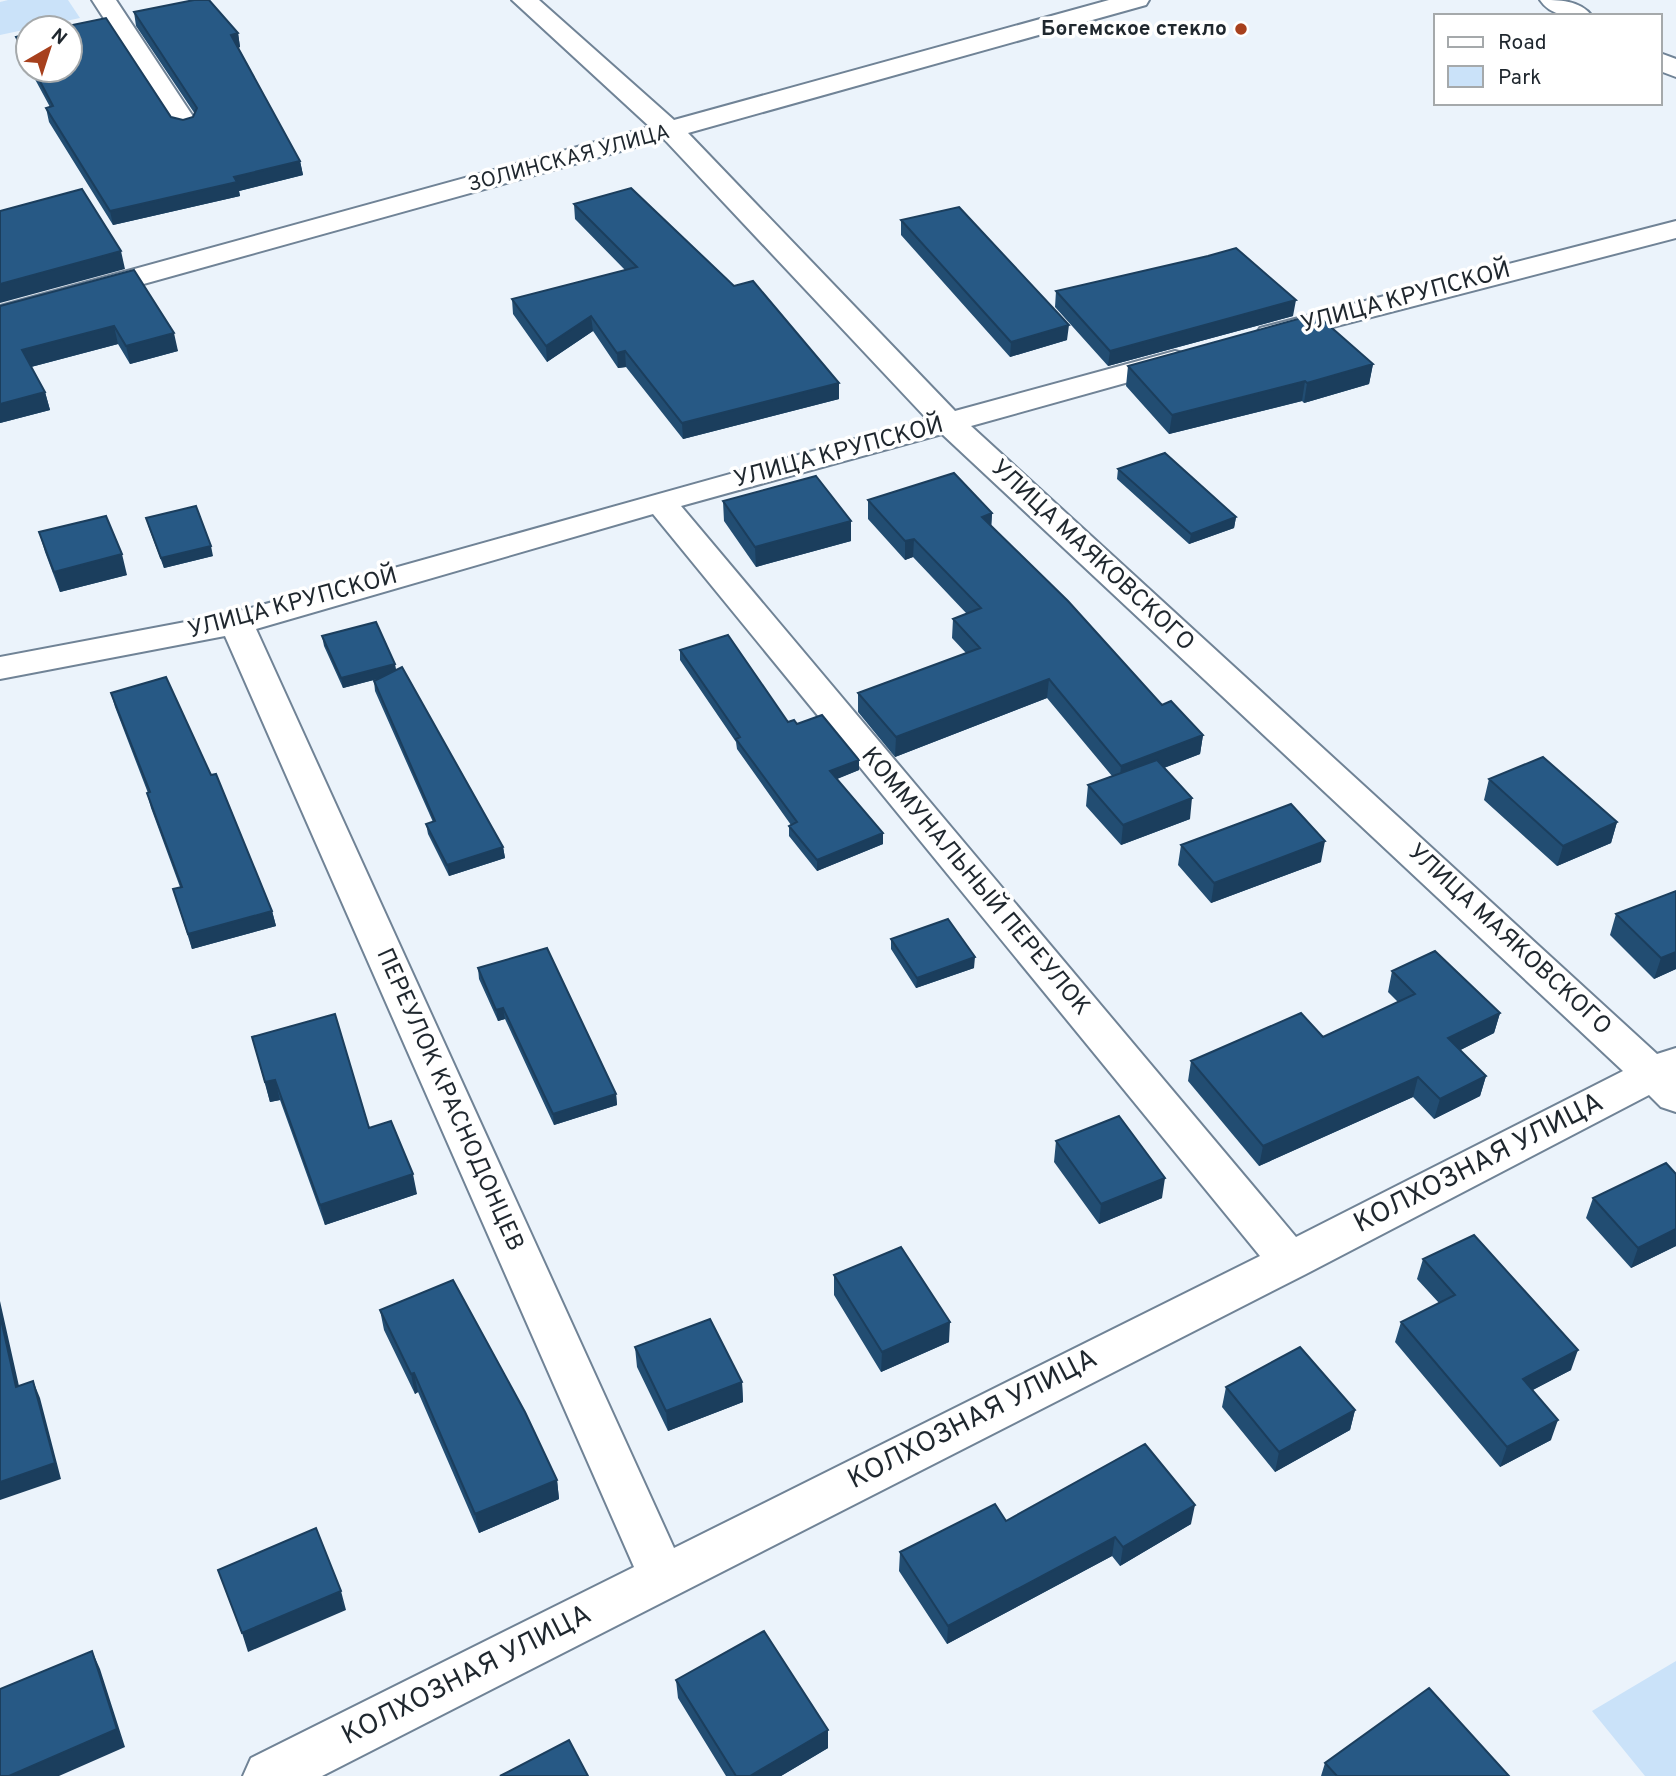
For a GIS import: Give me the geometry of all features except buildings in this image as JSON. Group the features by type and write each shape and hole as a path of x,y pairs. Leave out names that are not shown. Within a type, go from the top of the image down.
{"street":[{"path":"104,0 185,124"},
{"name":"УЛИЦА МАЯКОВСКОГО","path":"524,0 671,131 949,423 1668,1077"},
{"name":"ЗОЛИНСКАЯ УЛИЦА","path":"0,315 1136,0"},
{"path":"1552,0 1576,14"},
{"name":"УЛИЦА КРУПСКОЙ","path":"1239,342 1676,229"},
{"name":"УЛИЦА КРУПСКОЙ","path":"0,668 236,623 1199,353"},
{"name":"КОММУНАЛЬНЫЙ ПЕРЕУЛОК","path":"660,502 1290,1261"},
{"name":"ПЕРЕУЛОК КРАСНОДОНЦЕВ","path":"236,623 662,1576"},
{"name":"КОЛХОЗНАЯ УЛИЦА","path":"269,1776 1290,1261 1668,1077"}],"green space":[{"path":"68,0 77,14 14,14 14,32 0,35 0,2"},
{"path":"1676,1661 1676,1776 1645,1776 1592,1711"}],"place":[{"name":"Богемское стекло","path":"1241,29"}]}
